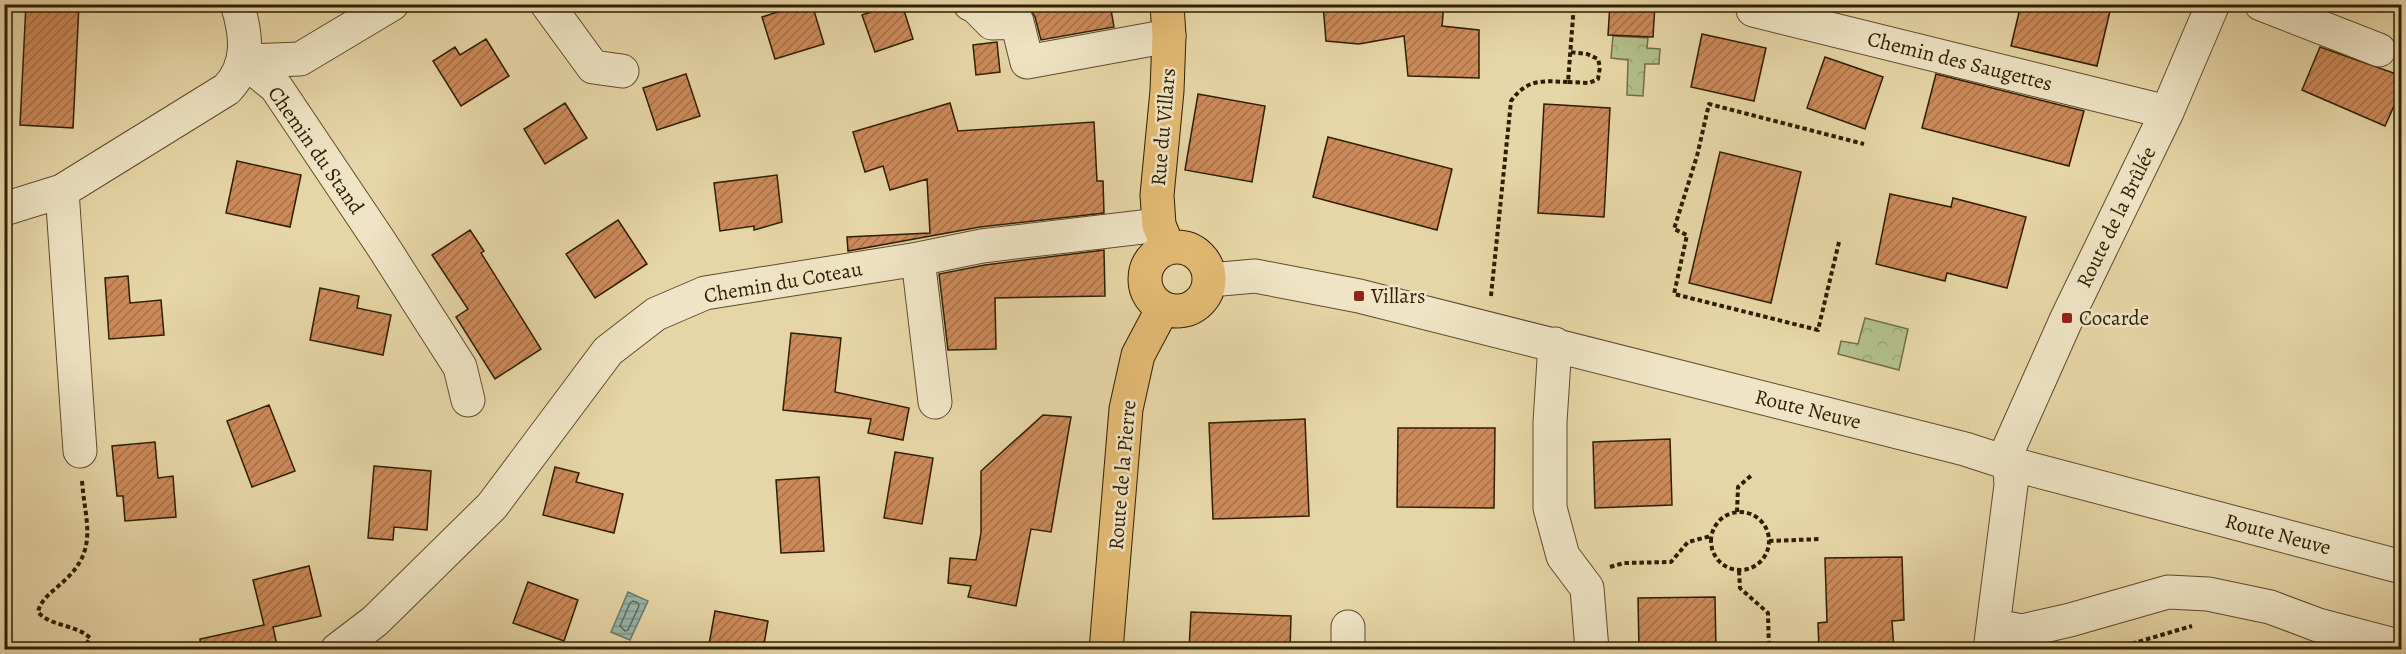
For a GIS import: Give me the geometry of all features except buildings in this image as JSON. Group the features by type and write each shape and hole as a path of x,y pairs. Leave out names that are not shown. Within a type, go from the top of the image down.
{"main road":[{"name":"Rue du Villars","path":"1164,236 1157,195 1167,91 1168,20"},
{"path":"1164,236 1198,253 1209,270 1210,280 1208,291 1194,307 1184,311 1173,311 1163,308 1154,301 1148,292 1145,270 1164,236"},
{"name":"Route de la Pierre","path":"1106,650 1126,409 1138,355 1163,308"}],"street":[{"path":"237,4 244,36 244,61 300,59 392,4"},
{"path":"547,4 593,67 621,71"},
{"name":"Route de la Brûlée","path":"1992,638 2011,485 2008,463 2009,447 2063,328 2167,112 2213,4"},
{"path":"2261,4 2379,50"},
{"path":"972,5 992,22 1017,22 1028,62 1168,20"},
{"name":"Chemin des Saugettes","path":"1753,10 2167,112"},
{"name":"Chemin du Stand","path":"4,209 62,191 215,99 236,80 244,61 276,87 388,254 460,367 468,400"},
{"path":"62,191 80,451"},
{"name":"Chemin du Coteau","path":"337,650 375,621 492,506 608,351 656,314 705,293 918,259 982,246 1164,236"},
{"path":"918,259 935,402"},
{"name":"Route Neuve","path":"1210,280 1255,276 1311,286 1555,344 1965,449 2008,463 2402,567"},
{"path":"1555,344 1550,422 1550,508 1563,556 1587,588 1592,650"},
{"path":"1992,638 2070,620 2168,592 2208,594 2270,607 2318,625 2402,647"}],"path":[{"path":"1568,82 1574,4"},
{"path":"1491,303 1511,101 1518,91 1533,82 1589,83 1598,79 1600,73 1598,59 1587,54 1570,52"},
{"path":"1839,242 1818,330 1674,294 1688,235 1674,229 1709,104 1864,144"},
{"path":"80,451 88,528 87,550 67,578 40,603 38,612 43,618 84,632 90,638 83,650"},
{"path":"1737,512 1738,487 1753,474"},
{"path":"1737,512 1747,513 1763,523 1769,541 1768,550 1756,566 1739,571 1720,563 1714,555 1711,536 1720,519 1737,512"},
{"path":"1587,588 1595,571 1624,563 1671,562 1688,542 1711,536"},
{"path":"1769,541 1821,538"},
{"path":"1739,571 1740,588 1768,613 1769,650"},
{"path":"2110,650 2195,626"}],"green space":[{"path":"1613,36 1648,38 1647,48 1660,49 1659,64 1645,64 1643,96 1627,95 1628,60 1611,58"},
{"path":"1865,318 1908,329 1899,370 1838,354 1841,341 1858,344"}],"water":[{"path":"628,592 648,601 630,640 611,632"}],"place":[{"name":"Villars","path":"1359,296"},
{"name":"Cocarde","path":"2067,318"}]}
